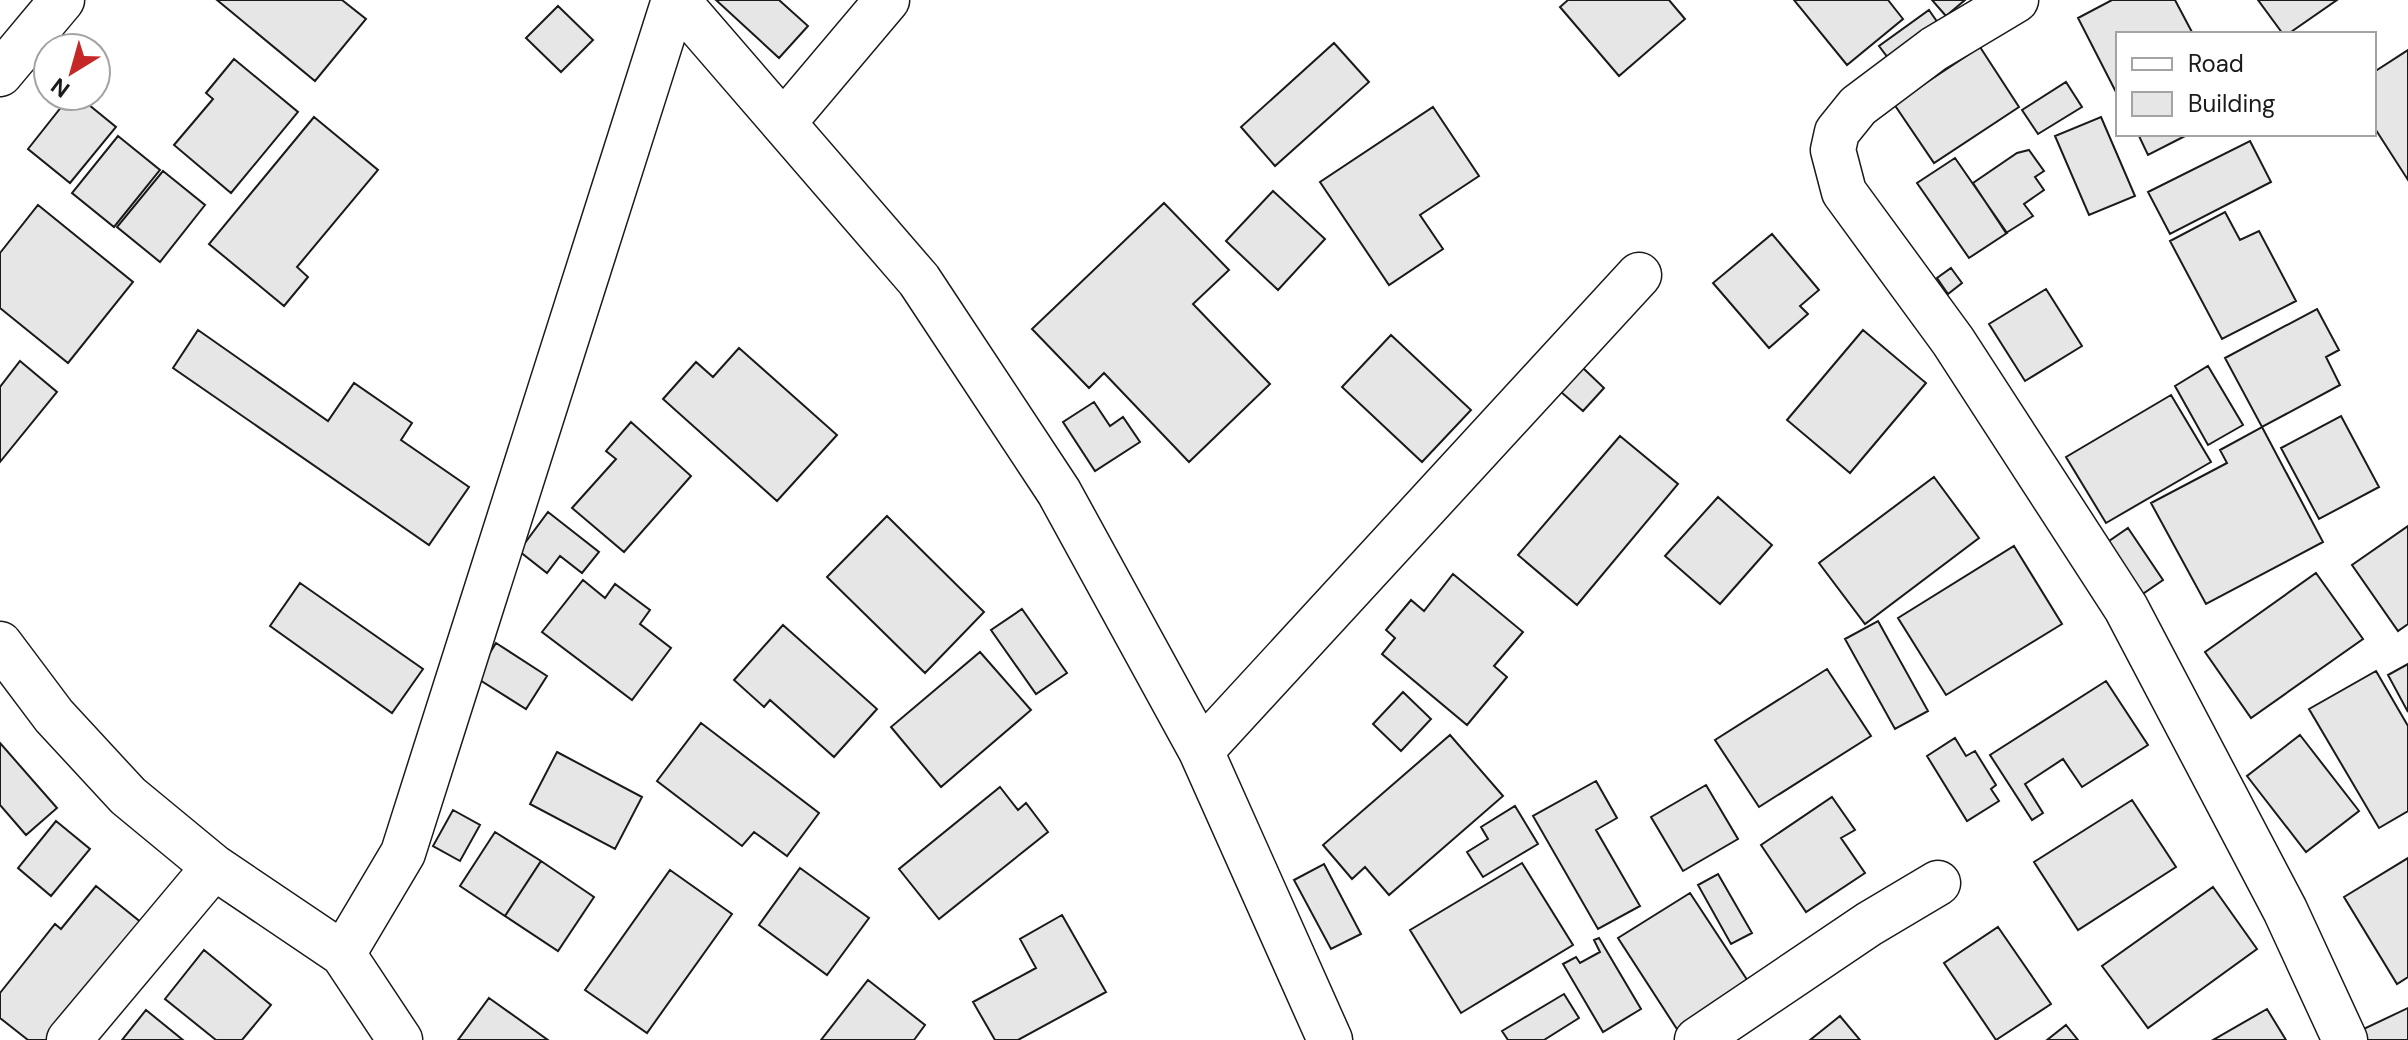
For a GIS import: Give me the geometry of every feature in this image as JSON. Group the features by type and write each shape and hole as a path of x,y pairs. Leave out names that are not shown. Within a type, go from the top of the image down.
{"street":[{"path":"0,74 62,0"},
{"path":"676,0 928,293 1059,492 1201,751 1330,1040"},
{"path":"343,954 403,853 676,0"},
{"path":"784,122 887,0"},
{"path":"2016,0 1934,49 1858,106 1837,132 1833,150 1844,192 1953,341 2126,608 2285,910 2345,1040"},
{"path":"1201,751 1639,275"},
{"path":"0,644 54,716 128,796 214,867 343,954 400,1040"},
{"path":"69,1040 214,867"},
{"path":"1697,1040 1869,924 1938,883"}],"building":[{"path":"217,0 342,0 366,19 315,81"},
{"path":"716,0 779,0 808,26 779,58"},
{"path":"1568,0 1669,0 1685,19 1619,76 1560,7"},
{"path":"1794,0 1888,0 1903,19 1847,65"},
{"path":"1932,0 1965,0 1946,16"},
{"path":"2112,0 2175,0 2192,32 2116,32 2116,92 2078,18"},
{"path":"2258,0 2337,0 2291,32 2282,32"},
{"path":"558,6 593,40 561,72 526,38"},
{"path":"1929,10 1947,36 1898,71 1879,46"},
{"path":"1334,43 1369,82 1275,166 1241,127"},
{"path":"1980,47 2019,107 1934,163 1894,104"},
{"path":"2408,50 2408,180 2376,130 2376,71"},
{"path":"234,59 298,112 231,193 174,145 213,99 206,93"},
{"path":"2066,82 2082,107 2038,134 2022,110"},
{"path":"1433,107 1479,176 1420,215 1443,249 1389,285 1320,182"},
{"path":"57,112 98,112 116,127 70,183 28,149"},
{"path":"314,117 378,170 297,267 308,277 284,306 209,244"},
{"path":"2101,117 2135,196 2089,215 2055,136"},
{"path":"118,136 160,170 114,227 72,193"},
{"path":"2139,136 2185,136 2148,155"},
{"path":"2250,141 2271,182 2170,234 2148,192"},
{"path":"2029,150 2044,171 2035,177 2044,190 2024,204 2033,216 2006,233 1973,183 2017,153"},
{"path":"1955,158 2007,233 1969,258 1917,183"},
{"path":"163,171 205,205 160,262 117,227"},
{"path":"1273,191 1325,239 1278,290 1226,241"},
{"path":"1164,203 1229,270 1193,304 1270,384 1189,462 1104,373 1089,388 1032,329"},
{"path":"38,205 133,282 68,363 0,308 0,253"},
{"path":"2225,212 2240,240 2259,231 2296,301 2222,339 2170,241"},
{"path":"1772,234 1819,290 1800,306 1808,314 1769,348 1713,283"},
{"path":"1951,268 1962,283 1948,294 1937,278"},
{"path":"2046,289 2082,346 2025,381 1989,324"},
{"path":"2317,309 2339,350 2326,357 2340,385 2262,427 2225,358"},
{"path":"198,330 328,421 354,383 412,423 401,440 469,487 429,545 173,368"},
{"path":"1863,330 1926,383 1850,473 1787,420"},
{"path":"1391,335 1471,410 1422,462 1342,387"},
{"path":"739,348 837,435 777,501 663,399 696,362 713,377"},
{"path":"20,361 57,392 0,462 0,387"},
{"path":"2208,366 2243,425 2208,445 2175,386"},
{"path":"1583,368 1604,388 1583,411 1561,392"},
{"path":"2171,395 2211,462 2106,523 2066,457"},
{"path":"1094,402 1110,426 1123,417 1140,442 1095,471 1063,422"},
{"path":"2341,416 2379,487 2319,519 2281,448"},
{"path":"631,422 691,476 624,552 572,508 616,459 606,451"},
{"path":"2262,427 2323,542 2206,604 2151,503 2227,463 2220,450"},
{"path":"1620,436 1678,484 1577,605 1518,555"},
{"path":"1934,477 1979,538 1865,624 1819,563"},
{"path":"1718,497 1772,545 1720,604 1665,556"},
{"path":"548,512 599,552 582,573 560,556 547,573 519,551"},
{"path":"887,516 984,612 925,673 827,577"},
{"path":"2408,526 2408,624 2398,631 2352,565"},
{"path":"2128,528 2163,580 2131,602 2096,550"},
{"path":"2014,546 2062,624 1946,695 1898,618"},
{"path":"2316,573 2363,639 2251,718 2205,652"},
{"path":"1453,574 1523,632 1494,666 1507,677 1467,725 1382,654 1395,638 1386,630 1411,600 1424,611"},
{"path":"583,580 605,598 615,584 650,610 640,624 671,648 632,700 542,632"},
{"path":"300,583 423,669 392,713 270,626"},
{"path":"1022,609 1067,673 1036,694 991,630"},
{"path":"1878,621 1928,711 1895,729 1845,639"},
{"path":"783,625 877,709 834,757 770,700 764,707 734,680"},
{"path":"496,643 547,676 526,709 475,677"},
{"path":"980,652 1031,710 941,787 891,727"},
{"path":"2408,664 2408,712 2388,675"},
{"path":"1827,669 1871,736 1759,807 1715,740"},
{"path":"2376,671 2408,726 2408,811 2379,828 2309,709"},
{"path":"2106,681 2148,745 2082,787 2063,759 2025,784 2043,813 2032,820 1990,755"},
{"path":"1403,692 1431,719 1401,751 1373,724"},
{"path":"701,723 819,813 787,856 754,832 742,846 657,781"},
{"path":"1450,735 1503,796 1389,895 1365,867 1352,879 1323,845"},
{"path":"2300,735 2359,811 2306,852 2247,776"},
{"path":"1955,738 1966,756 1975,751 1996,785 1991,789 1999,801 1967,821 1927,756"},
{"path":"0,743 57,808 26,835 0,805"},
{"path":"557,752 642,797 615,849 530,804"},
{"path":"1596,781 1617,818 1596,830 1640,906 1598,929 1533,816"},
{"path":"1706,785 1738,839 1683,871 1651,817"},
{"path":"1000,787 1018,810 1026,803 1048,832 939,919 899,869"},
{"path":"1832,797 1855,830 1841,838 1865,873 1806,912 1761,845"},
{"path":"2132,800 2176,867 2078,930 2034,862"},
{"path":"1515,806 1538,844 1483,877 1467,852 1488,839 1481,827"},
{"path":"453,810 480,825 460,861 433,846"},
{"path":"56,821 90,849 51,896 18,868"},
{"path":"495,832 541,861 505,916 460,886"},
{"path":"2408,858 2408,977 2397,984 2344,897"},
{"path":"541,861 594,897 558,951 505,916"},
{"path":"1522,863 1573,945 1461,1013 1410,930"},
{"path":"1324,864 1361,934 1331,949 1294,880"},
{"path":"800,868 869,918 827,975 759,925"},
{"path":"670,870 732,914 647,1033 585,990"},
{"path":"1718,874 1752,933 1731,944 1698,885"},
{"path":"96,886 148,928 58,1040 28,1040 0,1018 0,993 55,924 61,929"},
{"path":"2213,887 2257,949 2148,1028 2102,966"},
{"path":"1690,893 1757,995 1684,1040 1618,938"},
{"path":"1062,915 1106,992 1018,1040 995,1040 973,1002 1036,968 1020,939"},
{"path":"1998,927 2051,1004 1996,1040 1944,963"},
{"path":"1599,938 1641,1009 1603,1032 1563,964 1576,957 1580,963 1600,952 1594,940"},
{"path":"204,950 271,1005 242,1040 216,1040 165,999"},
{"path":"868,980 925,1025 914,1040 821,1040"},
{"path":"1564,994 1579,1018 1544,1040 1508,1040 1502,1031"},
{"path":"489,998 548,1040 458,1040"},
{"path":"2408,1008 2408,1040 2356,1040 2353,1034"},
{"path":"2267,1009 2286,1040 2213,1040"},
{"path":"146,1010 183,1040 122,1040"},
{"path":"1840,1016 1860,1040 1810,1040"},
{"path":"2066,1025 2078,1040 2047,1040"}]}
